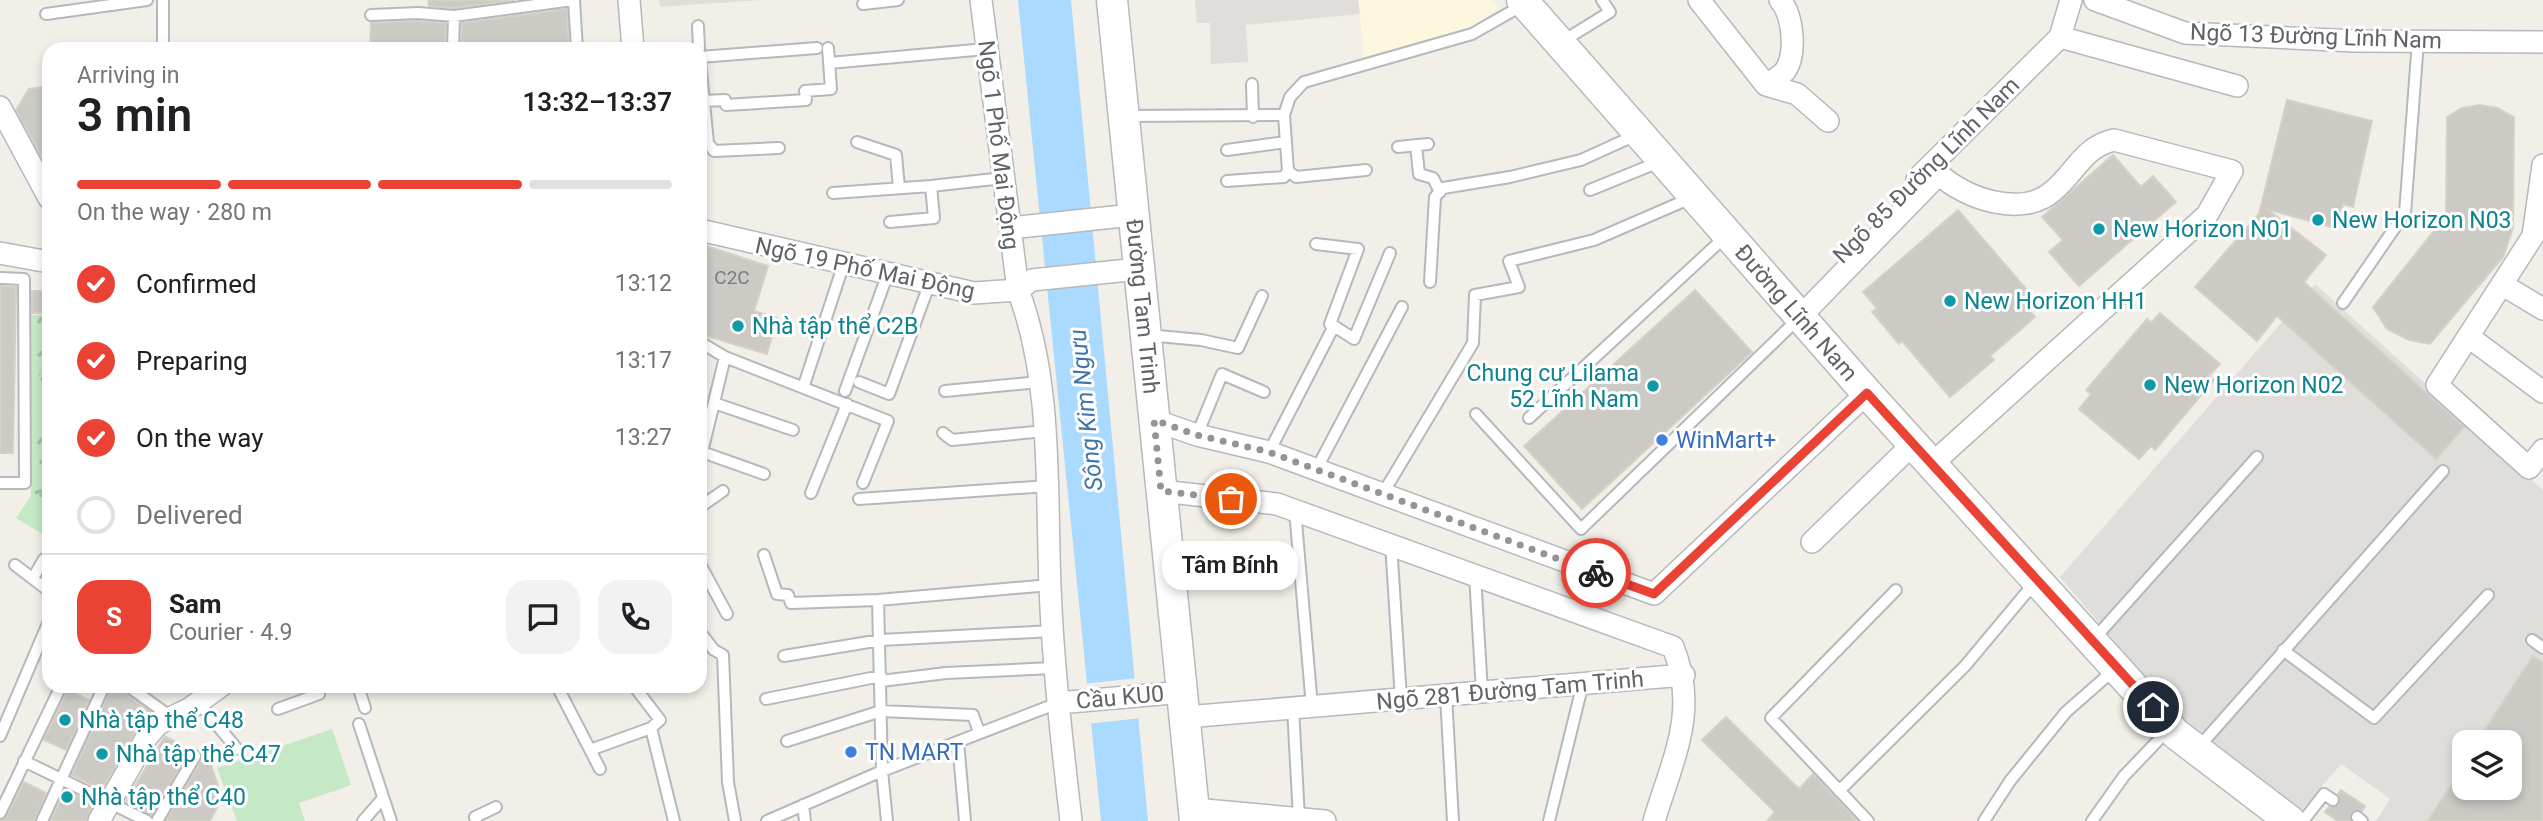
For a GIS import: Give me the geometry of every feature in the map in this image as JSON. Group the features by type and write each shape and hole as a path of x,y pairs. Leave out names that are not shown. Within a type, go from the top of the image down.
{"main road":[{"name":"Đường Tam Trinh","path":"1112,0 1122,116 1121,216 1125,270 1144,335 1161,491 1174,701 1194,815"},
{"name":"Đường Lĩnh Nam","path":"1524,2 1867,393 2171,727 2290,821"}],"street":[{"path":"629,0 632,42"},
{"name":"Ngõ 1 Phố Mai Động","path":"981,0 1018,290"},
{"path":"1699,0 1766,85 1797,94 1828,121"},
{"path":"1766,85 1785,71 1789,60 1793,28 1786,7 1780,0"},
{"name":"Ngõ 85 Đường Lĩnh Nam","path":"1796,310 2060,37 2071,0"},
{"name":"Ngõ 13 Đường Lĩnh Nam","path":"2095,0 2185,33 2275,39 2543,42"},
{"path":"2060,37 2237,86"},
{"path":"0,107 42,185"},
{"path":"1796,310 1939,174 1953,188 1971,196 2000,204 2024,202 2052,193 2097,144 2114,141 2232,171 2207,215 1924,453 1812,542"},
{"path":"2543,165 2538,239 2503,285 2437,385 2529,468 2543,450"},
{"path":"1010,228 1121,216"},
{"name":"Ngõ 19 Phố Mai Động","path":"707,232 929,285 990,294 1018,290"},
{"path":"0,253 42,261"},
{"path":"1071,821 1054,668 1045,431 1027,313 1018,290 1032,280 1125,270"},
{"path":"2503,285 2543,309"},
{"path":"2469,337 2543,392"},
{"path":"1154,420 1197,435 1269,452 1654,594 1867,393"},
{"path":"1161,491 1277,504 1673,647 1684,675 1686,718 1654,821"},
{"name":"Ngõ 281 Đường Tam Trinh","path":"1174,701 1303,707 1684,675"},
{"path":"104,812 147,737 158,724 211,693"},
{"name":"Cầu KU0","path":"1058,703 1174,701"},
{"path":"1194,815 1325,821"}],"lane":[{"path":"46,14 147,0"},
{"path":"163,0 163,42"},
{"path":"418,0 418,13"},
{"path":"371,15 418,13 454,16 573,0 576,42"},
{"path":"863,4 898,0"},
{"path":"1560,43 1611,12 1602,0"},
{"path":"1227,181 1284,177 1288,171 1284,115 1290,97 1304,82 1472,34 1524,2"},
{"path":"453,42 454,16"},
{"path":"698,26 699,42"},
{"path":"2343,303 2405,213 2418,41"},
{"path":"707,59 822,48 830,63 831,89 805,91 806,100 726,105 725,100 707,101"},
{"path":"830,63 986,49"},
{"path":"1252,84 1253,117"},
{"path":"1122,116 1284,115"},
{"path":"1430,282 1435,197 1443,188 1510,177 1581,160 1638,134"},
{"path":"857,142 896,155 899,188"},
{"path":"1227,150 1286,142"},
{"path":"1398,147 1422,144 1419,174 1433,178 1440,192"},
{"path":"707,146 714,152 779,148"},
{"path":"1590,190 1662,161"},
{"path":"1288,171 1296,177 1366,170"},
{"path":"834,193 1003,178"},
{"path":"890,222 934,218 931,186"},
{"path":"1382,495 1473,343 1475,295 1519,287 1509,261 1594,240 1694,197"},
{"path":"1529,418 1728,234"},
{"path":"1317,244 1357,249 1330,324 1354,339 1390,253"},
{"path":"804,385 843,265"},
{"path":"845,391 887,276"},
{"path":"0,278 24,279 25,483 16,492"},
{"path":"859,382 889,394 929,285"},
{"path":"1144,335 1201,340 1238,348 1262,296"},
{"path":"1316,470 1402,307"},
{"path":"1476,414 1581,529 1796,310"},
{"path":"1269,452 1334,326"},
{"path":"707,346 725,357 804,385 888,421 863,483"},
{"path":"707,432 725,357"},
{"path":"1197,435 1222,374 1264,392"},
{"path":"945,391 1039,382"},
{"path":"714,403 793,430"},
{"path":"811,493 847,404"},
{"path":"943,433 952,440 1045,431"},
{"path":"707,454 764,474"},
{"path":"2092,641 2257,457"},
{"path":"2197,750 2443,471"},
{"path":"0,483 25,483"},
{"path":"859,499 1048,486"},
{"path":"707,502 723,491"},
{"path":"1295,510 1303,707 1299,818"},
{"path":"1391,544 1401,699"},
{"path":"764,555 777,594 788,595 791,603 878,600 1050,585"},
{"path":"33,578 42,562"},
{"path":"15,565 42,585"},
{"path":"1475,575 1482,692"},
{"path":"707,578 727,614"},
{"path":"1839,790 1965,666 2036,580"},
{"path":"1868,821 1771,718 1896,590"},
{"path":"2283,650 2374,718 2488,594"},
{"path":"878,600 882,771 887,821"},
{"path":"784,656 881,640 1052,631"},
{"path":"0,736 42,637"},
{"path":"2532,640 2543,648"},
{"path":"707,641 714,650 723,655 728,782 735,821"},
{"path":"1997,821 1985,818 2066,712 2117,667"},
{"path":"766,699 881,679 1054,668"},
{"path":"1549,821 1584,684"},
{"path":"0,813 58,693"},
{"path":"42,821 101,693"},
{"path":"137,693 171,718"},
{"path":"278,709 319,693"},
{"path":"360,693 365,708"},
{"path":"561,693 600,769"},
{"path":"590,750 651,727 660,720 639,693"},
{"path":"1446,695 1453,821"},
{"path":"0,701 12,708"},
{"path":"198,702 237,749"},
{"path":"766,821 882,771 1058,703"},
{"path":"787,741 881,711 973,715 979,732"},
{"path":"359,724 391,821"},
{"path":"651,727 674,821"},
{"path":"2092,821 2124,776 2171,727"},
{"path":"958,742 965,821"},
{"path":"157,821 195,756"},
{"path":"24,761 62,779 104,812 146,821"},
{"path":"2303,821 2324,794 2333,800"},
{"path":"363,821 383,798"},
{"path":"803,805 805,821"},
{"path":"476,821 475,817 496,807"}],"path":[{"path":"42,352 38,356 37,365 42,374"},
{"path":"42,441 37,453 42,465"}],"shaded area":[{"path":"659,0 761,0 660,7"},
{"path":"1195,0 1358,0 1360,14 1246,25 1248,62 1211,64 1210,23 1197,23"},
{"path":"1358,0 1491,0 1499,8 1477,25 1364,57"},
{"path":"2315,284 2543,490 2543,821 2376,821 2390,799 2341,764 2298,814 2184,723 2060,577"}],"green space":[{"path":"31,315 42,315 42,534 16,518 31,496"},
{"path":"332,729 351,785 299,803 305,821 237,821 217,768"}],"water":[{"name":"Sông Kim Ngưu","path":"1018,0 1071,0 1148,821 1101,821"}],"pier":[{"path":"1138,678 1142,718 1087,724 1083,684"}],"building":[{"path":"428,0 514,0 454,8 429,6"},
{"path":"567,9 569,42 461,42 462,23"},
{"path":"371,23 446,23 445,42 370,42"},
{"path":"42,87 42,157 16,110 29,89"},
{"name":"New Horizon N03","path":"2287,100 2372,121 2353,207 2343,204 2338,229 2267,209 2326,255 2304,282 2464,427 2436,459 2277,316 2257,341 2195,287 2259,214"},
{"path":"2480,105 2497,108 2514,117 2513,228 2503,257 2430,344 2409,340 2387,329 2373,307 2446,216 2447,117 2462,108"},
{"name":"New Horizon N01","path":"2113,155 2141,187 2153,176 2176,202 2079,286 2049,252 2063,240 2042,217"},
{"name":"New Horizon HH1","path":"1958,210 2034,298 2025,305 2035,317 1990,356 1994,360 1950,397 1902,341 1899,344 1872,312 1877,308 1863,292"},
{"path":"707,246 768,266 754,311 777,318 767,354 707,336"},
{"path":"0,286 16,287 13,453 0,453"},
{"name":"Chung cư Lilama 52 Lĩnh Nam","path":"1695,290 1752,352 1582,509 1524,446"},
{"path":"32,291 42,291 42,313 32,313"},
{"name":"New Horizon N02","path":"2160,313 2220,364 2209,376 2214,380 2155,450 2151,446 2139,459 2079,409 2091,394 2086,390 2147,319 2151,323"},
{"path":"2533,656 2543,663 2543,821 2428,821 2452,784 2452,800 2522,800 2522,730 2485,730"},
{"name":"Nhà tập thể C48","path":"67,693 74,693 89,700 66,750 44,740"},
{"name":"Nhà tập thể C47","path":"109,693 124,693 152,713 136,730 102,790 72,775"},
{"path":"1726,717 1799,789 1813,774 1857,821 1767,821 1775,812 1702,740"},
{"path":"165,736 190,750 152,815 125,802"},
{"path":"200,762 211,765 222,798 210,821 166,821"},
{"path":"24,782 46,793 34,821 0,821 7,816"},
{"name":"Nhà tập thể C40","path":"65,790 94,804 86,821 51,821"},
{"path":"2341,790 2365,806 2362,811 2351,812 2350,821 2338,821 2325,812 2329,807 2339,805 2338,794"}],"way so far":[{"path":"1231,499 1161,491 1154,420 1197,435 1269,452 1596,573"}],"place":[{"name":"New Horizon N03","path":"2318,220"},
{"name":"New Horizon N01","path":"2099,229"},
{"name":"New Horizon HH1","path":"1950,301"},
{"name":"Nhà tập thể C2B","path":"738,326"},
{"name":"New Horizon N02","path":"2150,385"},
{"name":"Chung cư Lilama 52 Lĩnh Nam","path":"1653,386"},
{"name":"WinMart+","path":"1662,440"},
{"name":"Tâm Bính","path":"1231,499"},
{"name":"Nhà tập thể C48","path":"65,720"},
{"name":"TN MART","path":"851,752"},
{"name":"Nhà tập thể C47","path":"102,754"},
{"name":"Nhà tập thể C40","path":"67,797"}],"route":[{"path":"1596,573 1654,594 1867,393 2153,707"}]}
